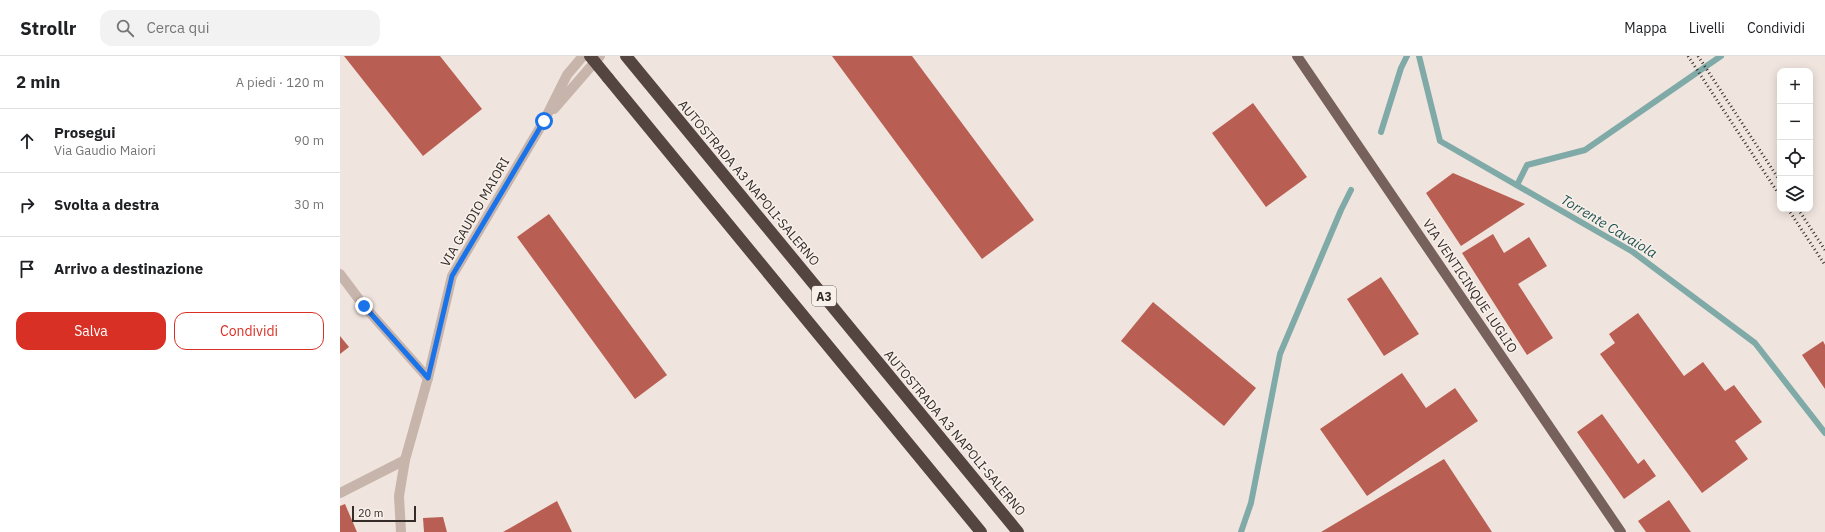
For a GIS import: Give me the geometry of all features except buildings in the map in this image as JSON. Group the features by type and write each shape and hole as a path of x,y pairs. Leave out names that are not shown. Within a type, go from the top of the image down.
{"highway":[{"name":"A3","path":"590,56 981,532"},
{"name":"AUTOSTRADA A3 NAPOLI-SALERNO","path":"627,58 1018,532"}],"main road":[{"name":"VIA VENTICINQUE LUGLIO","path":"1296,56 1621,532"}],"street":[{"name":"VIA GAUDIO MAIORI","path":"401,532 399,496 405,460 428,378 452,276 544,121 567,75 583,56"},
{"name":"VIA GAUDIO MAIORI","path":"544,121 600,56"},
{"path":"340,274 364,306 428,378"},
{"path":"340,493 405,460"}],"waterway":[{"path":"1381,132 1401,68 1407,56"},
{"name":"Torrente Cavaiola","path":"1419,56 1440,141 1633,252 1755,343 1825,433"},
{"path":"1517,185 1527,165 1585,150 1721,56"},
{"path":"1241,532 1251,503 1280,354 1341,210 1351,190"}],"railway":[{"path":"1688,56 1777,191"},
{"path":"1698,56 1777,176"},
{"path":"1790,212 1825,265"},
{"path":"1800,212 1825,250"}],"route":[{"path":"364,306 428,378 452,276 544,121"}]}
